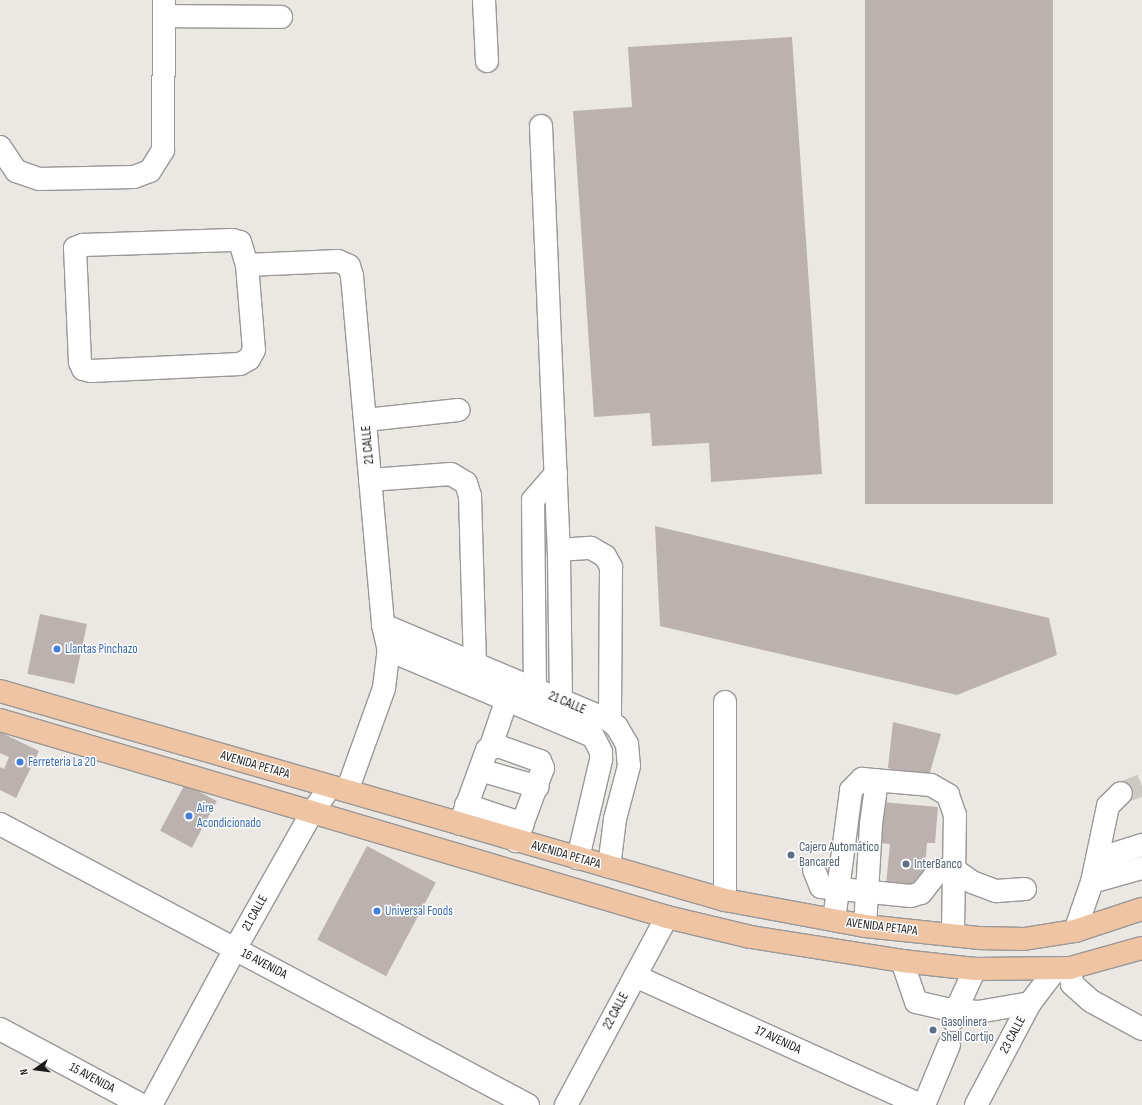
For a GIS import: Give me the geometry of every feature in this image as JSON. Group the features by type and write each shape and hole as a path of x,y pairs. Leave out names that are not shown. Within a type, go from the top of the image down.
{"main road":[{"name":"AVENIDA PETAPA","path":"0,691 339,789 463,815 520,833 578,858 725,900 865,926 953,935 1024,939 1075,931 1142,909"},
{"path":"0,720 311,814 666,917 751,937 902,961 975,969 1063,968 1142,948"}],"street":[{"path":"484,0 487,61"},
{"path":"0,147 16,171 39,179 134,177 150,171 161,158 163,150 165,8 281,17"},
{"path":"541,126 559,550 562,701"},
{"path":"232,240 240,242 247,265 254,350 249,359 240,364 91,371 83,368 80,362 75,248 83,245 232,240"},
{"name":"21 CALLE","path":"151,1105 235,949 311,814 339,789 384,688 389,650 383,625 366,420 352,276 349,266 338,262 247,265"},
{"path":"366,420 458,410"},
{"path":"370,480 451,474 466,483 470,496 475,664"},
{"path":"535,689 533,500 556,474"},
{"path":"559,550 591,548 605,556 611,567 610,721"},
{"name":"21 CALLE","path":"383,625 610,721 622,735 629,755 615,819 609,867"},
{"name":"21 CALLE","path":"389,650 583,730 598,744 601,760 578,858"},
{"path":"463,815 491,746 507,698"},
{"path":"725,702 725,900"},
{"path":"491,746 498,746 540,761 543,774 520,833"},
{"path":"480,770 538,787"},
{"path":"834,920 836,890 851,790 862,779 931,785 948,795 955,815 952,868 953,935"},
{"path":"865,926 865,892 877,780"},
{"path":"1075,931 1092,882 1108,806 1120,793"},
{"name":"16 AVENIDA","path":"0,824 528,1105"},
{"path":"1098,859 1142,845"},
{"path":"952,868 972,882 996,891 1025,888"},
{"path":"814,870 821,887 836,890 918,895 934,875 952,868"},
{"path":"1092,882 1142,868"},
{"name":"22 CALLE","path":"566,1105 666,917"},
{"path":"902,961 916,1002 954,1015 1030,1003"},
{"path":"1063,968 1072,984 1091,1001 1142,1030"},
{"name":"23 CALLE","path":"976,1105 1030,1003 1063,968"},
{"path":"954,1015 975,969"},
{"name":"17 AVENIDA","path":"635,976 922,1105"},
{"name":"15 AVENIDA","path":"0,1029 142,1105"},
{"path":"922,1105 949,1045"}],"building":[{"path":"865,0 1053,0 1053,504 865,504"},
{"path":"792,37 822,474 711,482 709,443 652,446 650,413 594,417 573,111 632,107 628,47"},
{"path":"655,526 1049,618 1057,655 957,695 660,626"},
{"name":"Llantas Pinchazo","path":"40,614 87,624 74,684 27,674"},
{"path":"893,722 941,734 928,779 888,768"},
{"name":"Ferreteria La 20","path":"0,732 39,751 16,798 0,790 0,767 4,769 9,757 0,753"},
{"name":"Aire Acondicionado","path":"185,784 217,801 192,848 160,831"},
{"name":"InterBanco","path":"882,802 938,807 935,843 927,843 923,888 886,885 890,844 878,843"},
{"name":"Universal Foods","path":"367,846 436,883 386,976 317,940"}],"tunnel":[{"path":"1121,793 1142,785"}],"place":[{"name":"Llantas Pinchazo","path":"57,649"},
{"name":"Ferreteria La 20","path":"20,762"},
{"name":"Aire Acondicionado","path":"189,816"},
{"name":"Cajero Automático Bancared","path":"791,855"},
{"name":"InterBanco","path":"906,864"},
{"name":"Universal Foods","path":"377,911"},
{"name":"Gasolinera Shell Cortijo","path":"933,1030"}]}
